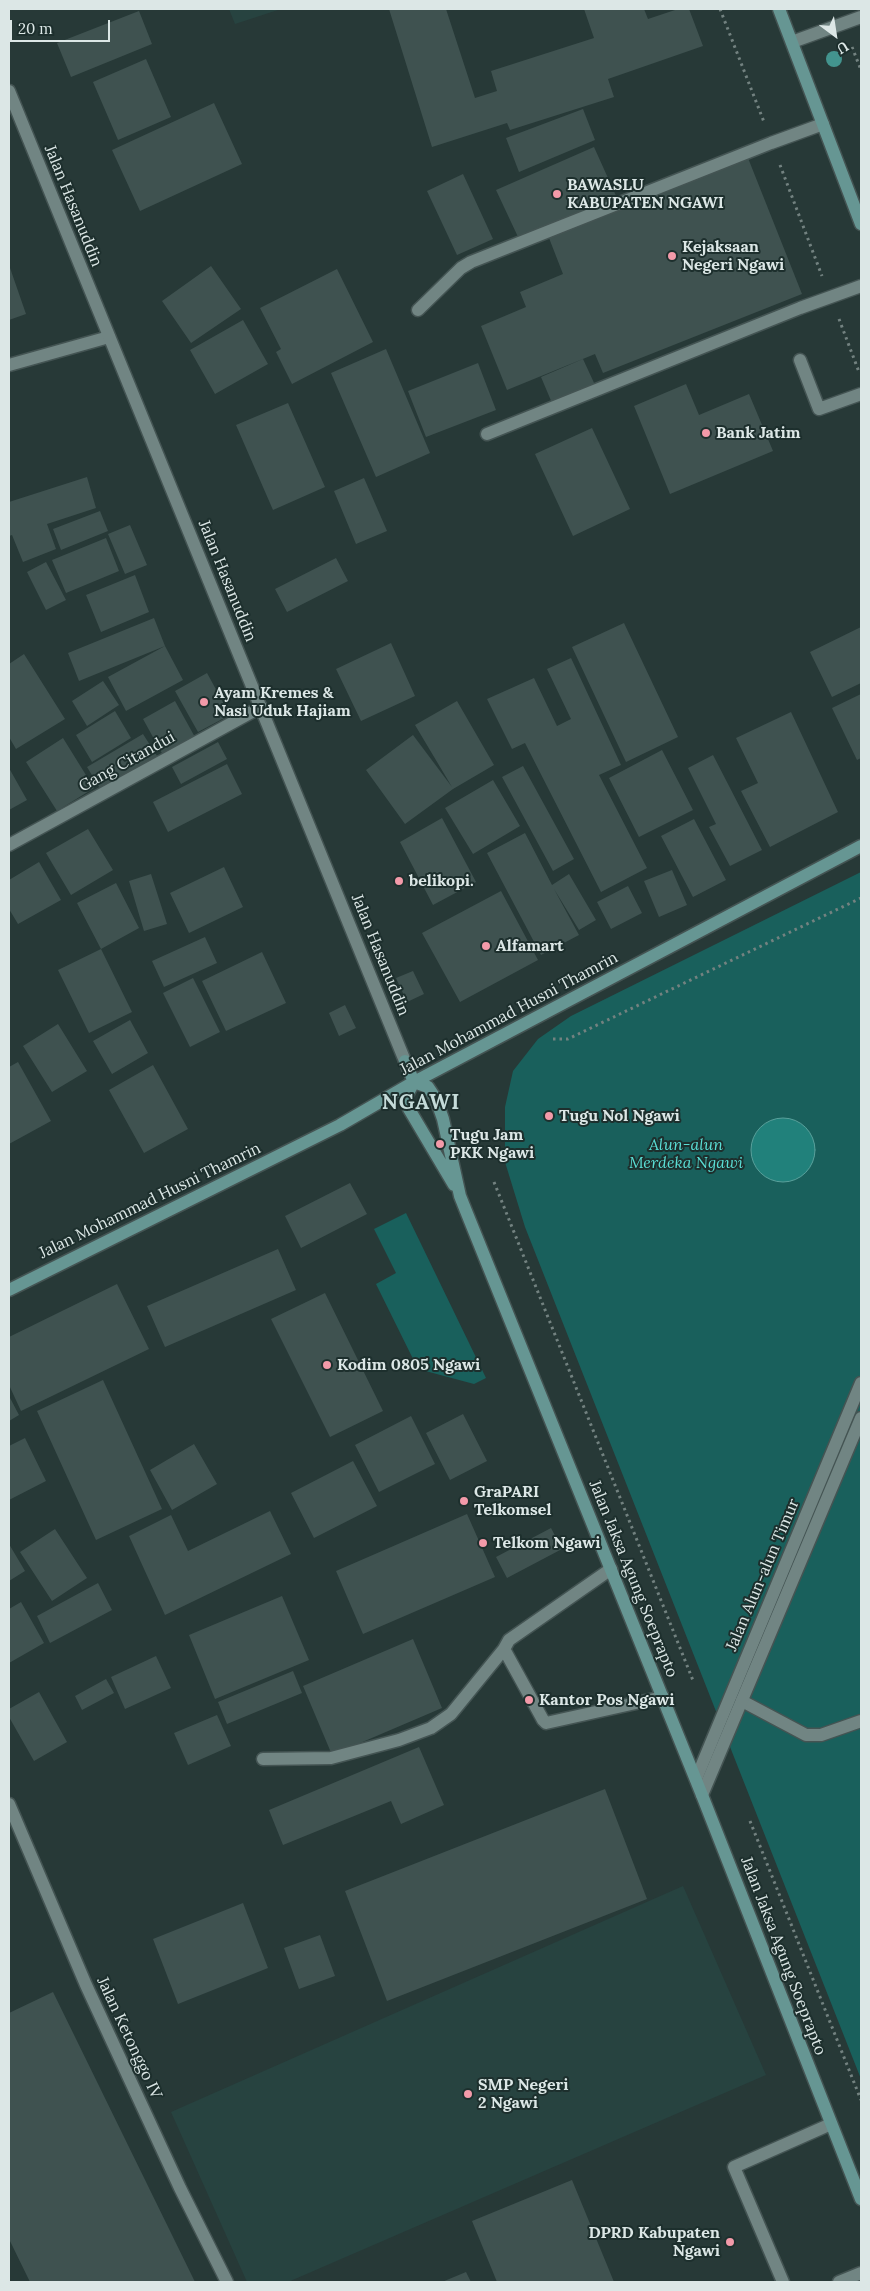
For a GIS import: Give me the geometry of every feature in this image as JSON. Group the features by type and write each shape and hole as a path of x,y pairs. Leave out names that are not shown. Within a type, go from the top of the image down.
{"main road":[{"path":"779,9 861,224"},
{"name":"Jalan Mohammad Husni Thamrin","path":"9,1290 340,1124 414,1082 861,846"},
{"name":"Jalan Hasanuddin","path":"406,1061 414,1082"},
{"path":"414,1082 428,1087 436,1098 443,1119 460,1196 409,1109 406,1097 414,1082"},
{"name":"Jalan Jaksa Agung Soeprapto","path":"460,1196 696,1779 861,2199"}],"street":[{"path":"792,42 861,17"},
{"name":"Jalan Hasanuddin","path":"9,91 406,1061"},
{"path":"418,310 461,268 471,262 771,142 823,124"},
{"path":"488,434 861,286"},
{"path":"9,365 110,337"},
{"path":"800,360 820,409 861,394"},
{"name":"Gang Citandui","path":"9,845 261,707"},
{"name":"Jalan Alun-alun Timur","path":"696,1779 861,1383"},
{"path":"702,1795 861,1418"},
{"path":"263,1759 331,1758 399,1740 431,1728 451,1714 504,1649 508,1640 611,1569"},
{"path":"504,1649 542,1720 546,1723 663,1697"},
{"path":"742,1701 806,1735 821,1735 861,1721"},
{"name":"Jalan Ketonggo IV","path":"9,1804 86,1985 180,2188 227,2282"},
{"path":"783,2282 734,2167 831,2124"},
{"path":"839,2282 861,2273"}],"path":[{"path":"720,9 861,377"},
{"path":"852,47 861,70"},
{"path":"553,1039 568,1038 861,898"},
{"path":"494,1182 694,1682"},
{"path":"750,1821 861,2100"}],"shaded area":[{"path":"229,9 281,9 235,24"},
{"path":"783,1118 801,1124 809,1132 815,1150 809,1168 801,1176 783,1182 765,1176 757,1168 751,1150 757,1132 765,1124"},
{"name":"SMP Negeri 2 Ngawi","path":"683,1886 766,2075 288,2282 247,2282 171,2112"}],"green space":[{"name":"Alun-alun Merdeka Ngawi","path":"861,872 861,2079 525,1227 505,1162 505,1107 513,1071 538,1039 571,1016"},
{"path":"406,1213 486,1378 474,1384 418,1369 376,1284 396,1273 374,1229"}],"building":[{"path":"389,9 446,9 475,98 497,91 491,71 594,38 584,9 644,9 648,19 678,9 689,9 703,46 608,79 614,97 510,130 507,123 432,147"},
{"path":"139,11 152,44 71,77 57,43"},
{"path":"146,59 171,117 118,140 93,82"},
{"path":"214,103 242,164 140,211 112,150"},
{"path":"583,109 595,140 519,172 506,138"},
{"name":"BAWASLU KABUPATEN NGAWI","path":"594,147 617,198 519,239 496,190"},
{"name":"Kejaksaan Negeri Ngawi","path":"748,158 802,294 603,373 595,354 507,390 481,326 526,307 520,292 563,274 549,238"},
{"path":"463,174 493,239 457,255 427,191"},
{"path":"9,265 26,314 9,320"},
{"path":"211,266 241,309 191,343 162,301"},
{"path":"337,269 373,342 292,384 276,352 281,349 260,308"},
{"path":"243,320 268,364 215,394 190,350"},
{"path":"386,349 430,453 376,477 331,373"},
{"path":"583,359 595,385 552,403 541,377"},
{"path":"478,363 496,410 426,437 408,391"},
{"name":"Bank Jatim","path":"686,384 699,415 749,394 773,451 670,494 634,406"},
{"path":"288,403 325,487 273,510 236,425"},
{"path":"592,428 630,509 573,536 535,454"},
{"path":"87,477 96,508 47,524 56,549 23,562 12,535 9,536 9,502"},
{"path":"364,478 387,531 356,544 334,491"},
{"path":"100,511 108,531 61,550 53,529"},
{"path":"130,525 147,565 125,574 108,534"},
{"path":"106,538 119,571 66,593 52,560"},
{"path":"336,558 348,581 287,612 275,589"},
{"path":"46,562 66,600 46,610 27,572"},
{"path":"135,575 149,612 101,632 86,595"},
{"path":"154,618 165,646 79,681 68,653"},
{"path":"624,623 678,737 626,762 572,647"},
{"path":"861,627 861,683 832,697 810,652"},
{"path":"391,643 415,696 361,721 336,669"},
{"path":"165,646 183,680 126,711 108,677"},
{"path":"24,654 65,719 16,749 9,737 9,664"},
{"path":"571,658 621,765 599,775 647,868 601,892 525,743 512,749 487,699 534,678 557,726 571,719 547,669"},
{"path":"207,673 230,715 198,732 175,691"},
{"path":"103,681 119,705 87,726 72,701"},
{"path":"861,694 861,758 857,760 832,708"},
{"path":"175,701 196,739 164,757 143,719"},
{"path":"457,701 494,765 453,789 405,824 366,770 413,735 452,787 415,725"},
{"path":"115,711 131,738 92,762 76,735"},
{"path":"791,712 838,812 770,847 741,791 758,783 736,738"},
{"path":"143,734 157,756 101,790 87,767"},
{"path":"63,738 94,788 57,811 26,762"},
{"path":"218,742 227,759 181,784 172,767"},
{"path":"662,750 693,810 639,837 609,778"},
{"path":"713,755 762,850 730,866 709,827 716,824 688,768"},
{"path":"227,764 242,794 168,832 153,802"},
{"path":"523,766 574,859 553,871 502,777"},
{"path":"9,768 27,800 9,810"},
{"path":"493,780 520,826 473,854 445,808"},
{"path":"442,818 476,882 433,905 400,842"},
{"path":"694,819 726,880 693,897 661,836"},
{"path":"88,829 113,870 71,895 46,853"},
{"path":"525,833 552,885 569,874 596,920 579,930 554,889 579,935 541,955 487,853"},
{"path":"39,862 61,900 18,924 9,909 9,880"},
{"path":"224,867 243,907 189,933 170,893"},
{"path":"672,870 687,905 659,917 644,881"},
{"path":"151,874 167,924 144,931 129,881"},
{"path":"116,883 139,928 101,949 77,903"},
{"path":"628,886 642,913 611,929 597,902"},
{"path":"501,891 538,960 460,1002 422,933"},
{"path":"205,937 217,963 164,987 152,961"},
{"path":"101,949 132,1012 89,1033 58,970"},
{"path":"262,952 286,1003 226,1031 202,981"},
{"path":"413,971 424,994 407,1002 396,978"},
{"path":"193,978 220,1032 190,1047 163,993"},
{"path":"345,1005 356,1028 339,1036 329,1013"},
{"path":"130,1020 148,1053 112,1074 93,1041"},
{"path":"58,1024 87,1071 52,1092 23,1046"},
{"path":"18,1062 51,1121 9,1144 9,1067"},
{"path":"153,1065 188,1129 144,1153 109,1090"},
{"path":"350,1183 367,1214 301,1248 285,1216"},
{"path":"278,1249 296,1290 165,1347 147,1306"},
{"path":"117,1284 149,1349 21,1411 9,1385 9,1337"},
{"name":"Kodim 0805 Ngawi","path":"325,1293 383,1411 330,1437 271,1319"},
{"path":"103,1380 162,1509 96,1540 37,1411"},
{"path":"9,1396 19,1415 9,1421"},
{"path":"463,1414 487,1461 450,1480 426,1433"},
{"path":"411,1416 435,1464 379,1492 355,1445"},
{"path":"25,1438 46,1481 9,1500 9,1446"},
{"path":"194,1444 217,1484 172,1510 150,1470"},
{"path":"353,1461 377,1506 314,1538 291,1493"},
{"path":"270,1511 291,1554 165,1615 129,1536 171,1515 188,1551"},
{"path":"467,1514 495,1577 363,1634 336,1571"},
{"path":"551,1528 562,1549 507,1578 496,1557"},
{"path":"55,1529 87,1578 52,1601 20,1552"},
{"path":"9,1544 25,1571 9,1581"},
{"path":"98,1583 112,1610 50,1643 37,1616"},
{"path":"282,1596 309,1660 215,1699 189,1635"},
{"path":"21,1602 44,1643 9,1663 9,1609"},
{"path":"413,1639 442,1708 332,1755 303,1686"},
{"path":"156,1656 171,1688 125,1709 111,1677"},
{"path":"293,1671 302,1693 227,1724 218,1702"},
{"path":"106,1679 114,1693 82,1710 75,1696"},
{"path":"39,1692 67,1742 34,1761 9,1717 9,1709"},
{"path":"217,1715 231,1746 188,1765 174,1733"},
{"path":"419,1747 444,1805 401,1824 391,1801 283,1845 269,1810"},
{"path":"605,1789 647,1899 387,2001 345,1891"},
{"path":"243,1903 268,1968 178,2004 153,1939"},
{"path":"320,1935 335,1976 299,1989 284,1948"},
{"path":"53,1992 195,2282 30,2282 9,2239 9,2013"},
{"path":"572,2180 614,2282 497,2282 472,2221"},
{"path":"466,2272 471,2282 442,2282"}],"place":[{"name":"BAWASLU KABUPATEN NGAWI","path":"557,194"},
{"name":"Kejaksaan Negeri Ngawi","path":"672,256"},
{"name":"Bank Jatim","path":"706,433"},
{"name":"Ayam Kremes & Nasi Uduk Hajiam","path":"204,702"},
{"name":"belikopi.","path":"399,881"},
{"name":"Alfamart","path":"486,946"},
{"name":"Tugu Nol Ngawi","path":"549,1116"},
{"name":"Tugu Jam PKK Ngawi","path":"440,1144"},
{"name":"Kodim 0805 Ngawi","path":"327,1365"},
{"name":"GraPARI Telkomsel","path":"464,1501"},
{"name":"Telkom Ngawi","path":"483,1543"},
{"name":"Kantor Pos Ngawi","path":"529,1700"},
{"name":"SMP Negeri 2 Ngawi","path":"468,2094"},
{"name":"DPRD Kabupaten Ngawi","path":"730,2242"}],"district":[{"name":"NGAWI","path":"421,1103"}]}
